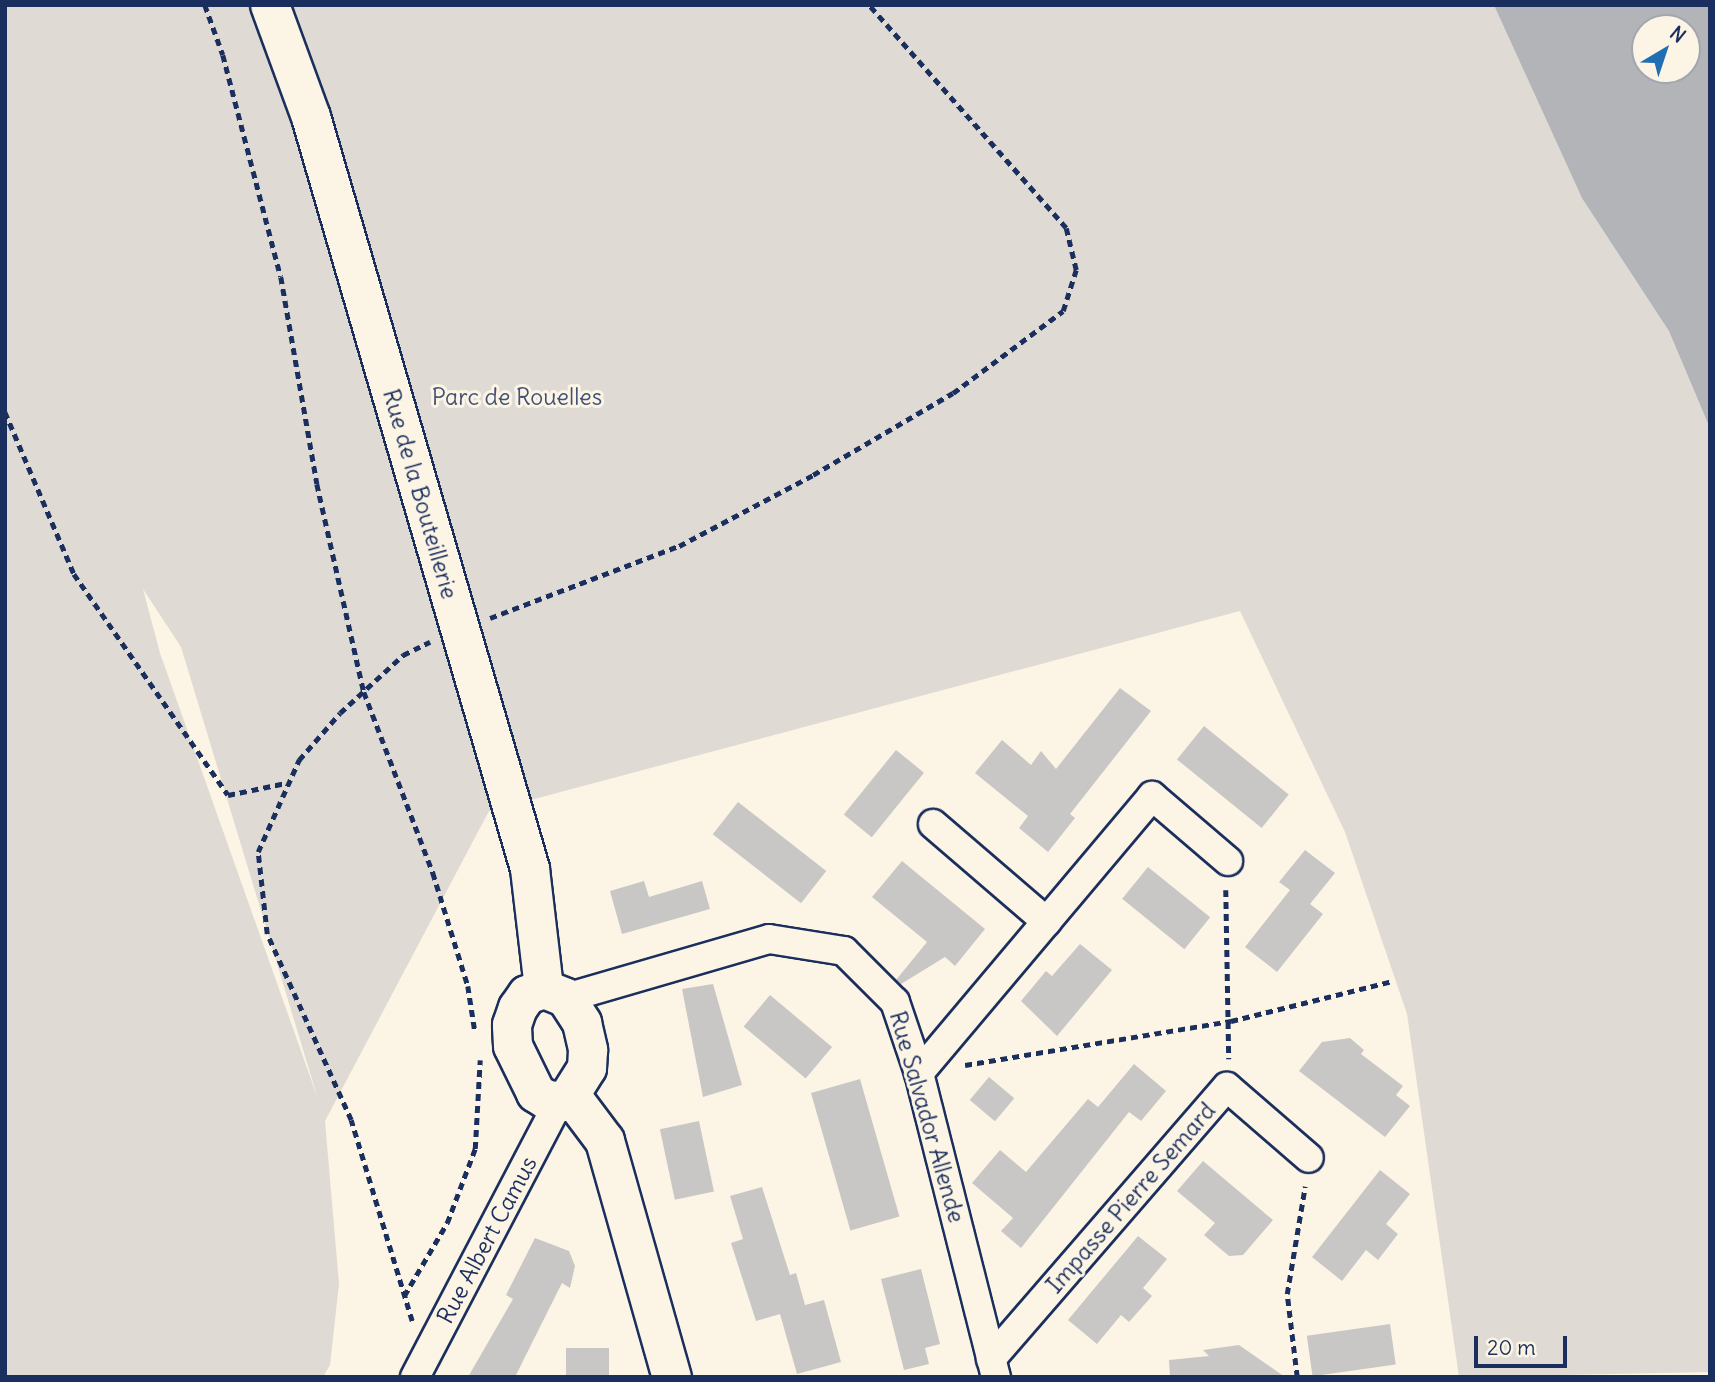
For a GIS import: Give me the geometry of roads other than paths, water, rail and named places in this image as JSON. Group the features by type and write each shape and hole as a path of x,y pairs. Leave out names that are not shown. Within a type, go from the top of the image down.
{"street":[{"name":"Rue de la Bouteillerie","path":"270,5 311,117 530,869 555,994"},
{"path":"919,1073 1152,796 1228,861"},
{"path":"933,824 1047,922"},
{"name":"Rue Salvador Allende","path":"555,994 769,939 844,951 895,1002 919,1073 993,1368"},
{"path":"565,1100 587,1068 582,1023 555,994 527,995 518,1008 512,1025 513,1046 536,1093 565,1100 605,1141 672,1377"},
{"name":"Impasse Pierre Semard","path":"993,1368 1227,1087 1308,1158"},
{"name":"Rue Albert Camus","path":"420,1368 565,1100"}],"park label":[{"name":"Parc de Rouelles","path":"517,397"}]}
